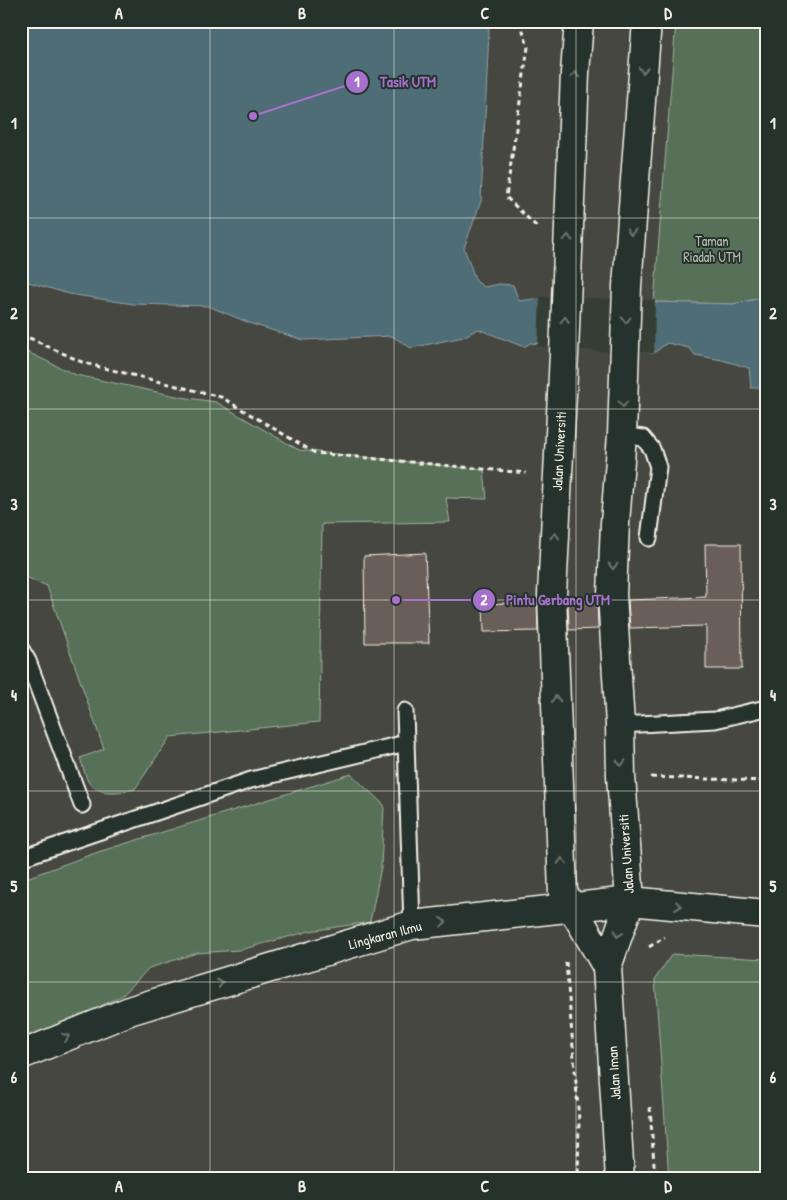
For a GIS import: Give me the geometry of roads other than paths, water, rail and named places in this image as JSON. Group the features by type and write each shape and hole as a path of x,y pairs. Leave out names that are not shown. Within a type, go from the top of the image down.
{"street":[{"name":"Jalan Universiti","path":"579,21 575,73 552,595 563,892 607,967"},
{"name":"Jalan Universiti","path":"607,967 630,901 621,776 620,725 612,594 622,435 627,286 647,21"},
{"name":"Lingkaran Ilmu","path":"21,1055 132,1010 412,925 630,901 766,914"},
{"name":"Jalan Iman","path":"607,967 620,1179"}],"lane":[{"path":"622,435 643,438 652,449 658,467 649,538"},
{"path":"21,649 28,661 82,805"},
{"path":"620,725 715,720 766,708"},
{"path":"405,711 412,925"},
{"path":"21,858 251,780 406,743"}],"water":[{"path":"21,21 488,21 481,201 464,248 476,281 484,287 499,284 513,285 519,301 533,299 733,304 766,297 766,373 759,388 751,388 749,368 695,355 689,348 667,343 654,353 530,343 524,347 478,329 463,337 411,348 392,336 303,340 252,324 208,306 133,304 69,294 21,280"}],"place":[{"name":"Tasik UTM","path":"253,116"},
{"name":"Pintu Gerbang UTM","path":"396,600"}],"park label":[{"name":"Taman Riadah UTM","path":"712,250"}]}
